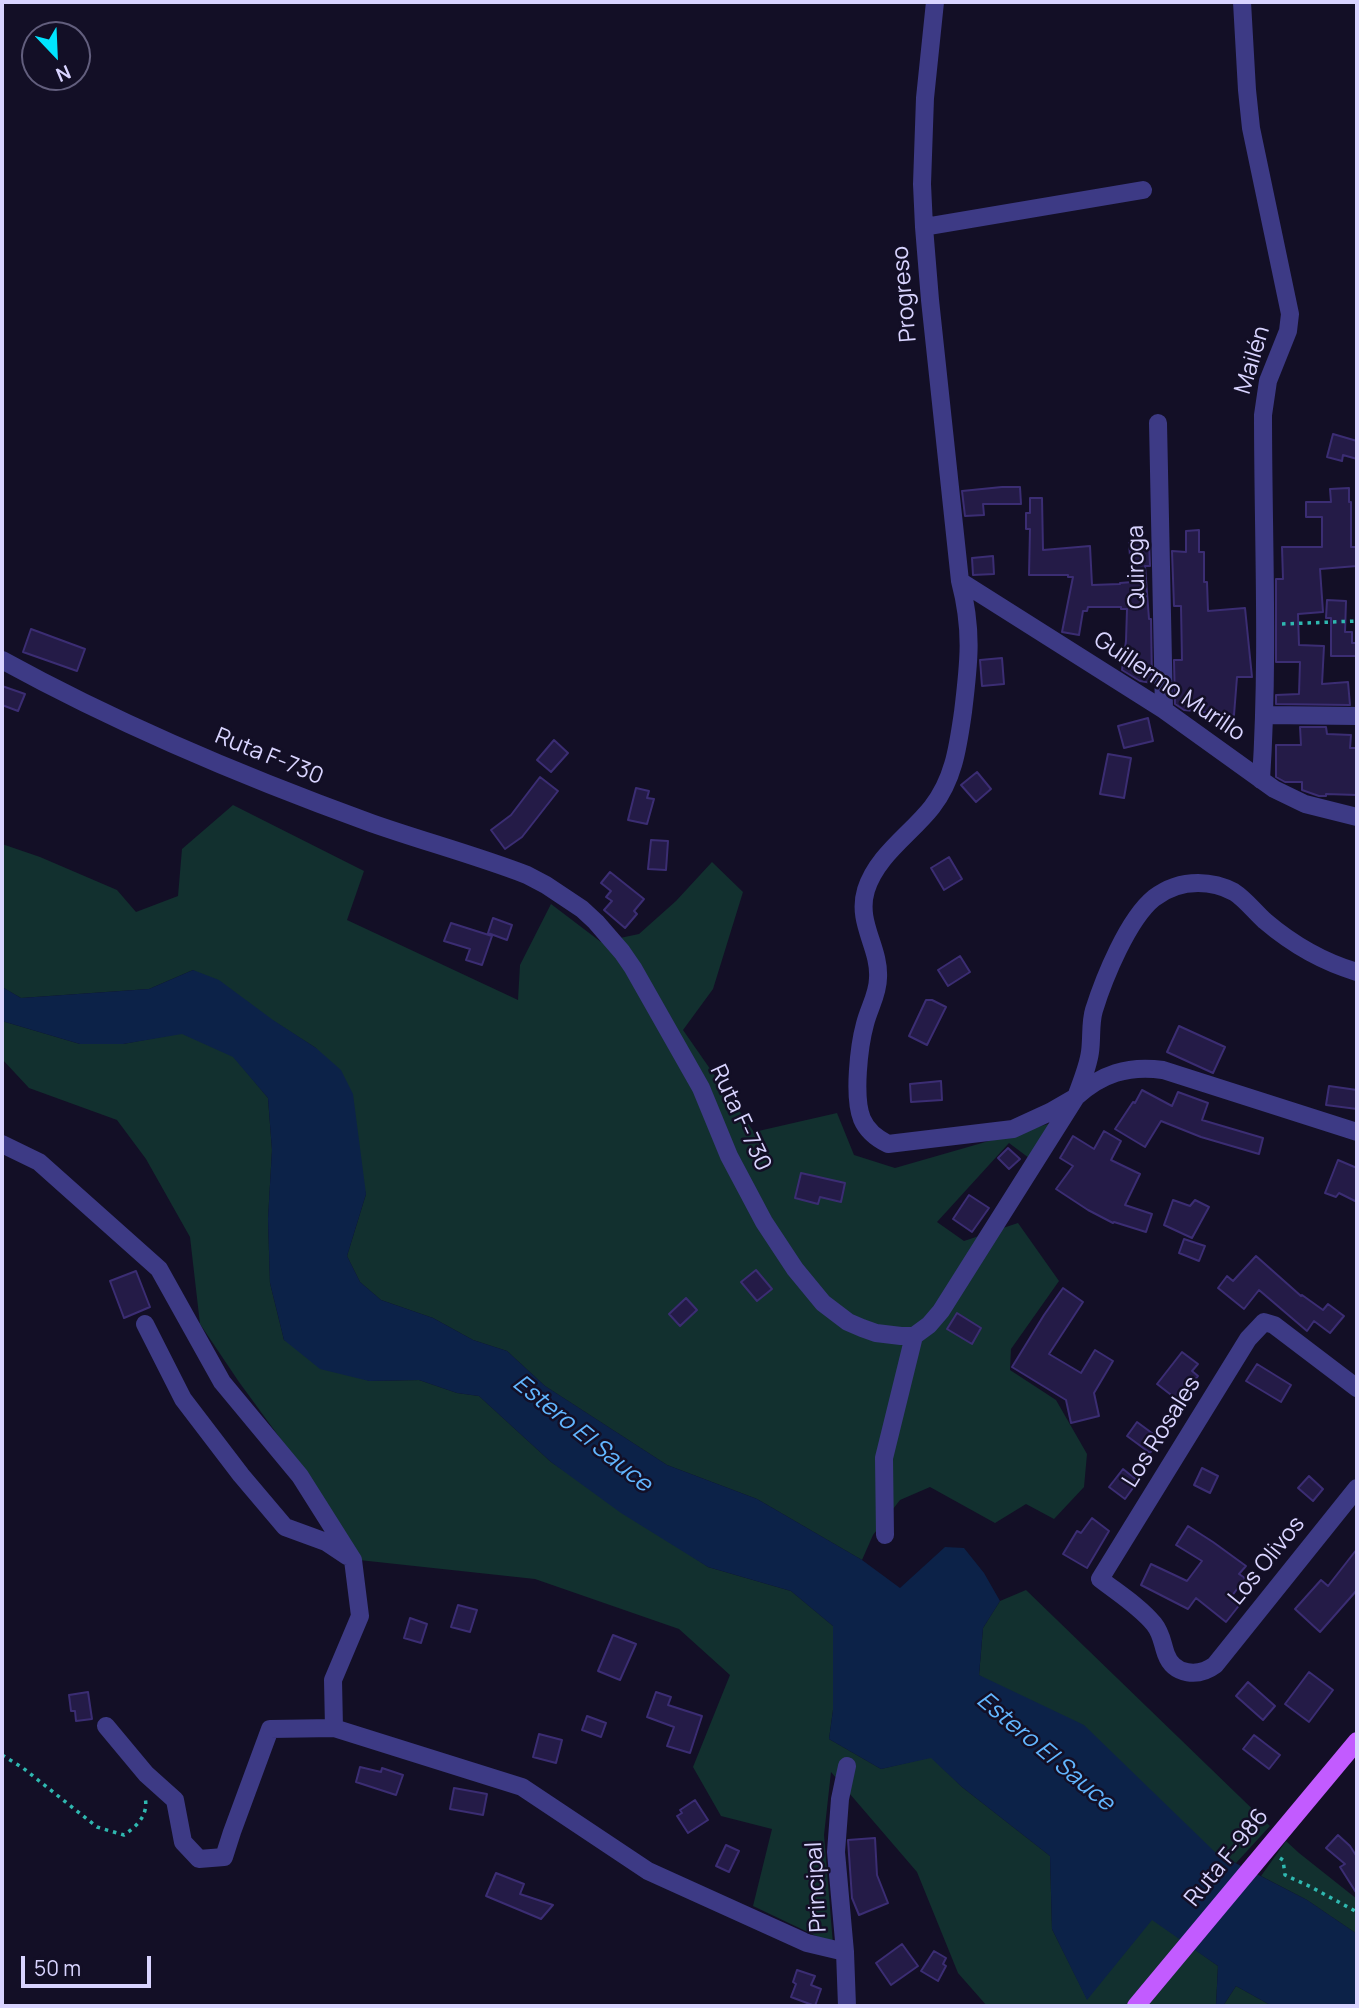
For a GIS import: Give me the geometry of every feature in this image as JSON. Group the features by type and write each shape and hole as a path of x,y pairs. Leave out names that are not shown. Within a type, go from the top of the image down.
{"main road":[{"name":"Ruta F-986","path":"1136,2006 1357,1741"}],"street":[{"name":"Progreso","path":"935,2 923,119 924,227 960,580 966,602 969,669 954,763 944,788 935,804 888,853 869,882 864,900 866,929 875,954 878,978 877,990 860,1044 858,1108 865,1126 888,1144 1013,1129 1076,1097"},
{"name":"Mailén","path":"1242,2 1251,128 1290,314 1288,331 1268,381 1263,415 1266,625 1261,780"},
{"path":"924,227 1143,190"},
{"name":"Quiroga","path":"1158,423 1164,710"},
{"name":"Guillermo Murillo","path":"960,580 1164,710 1288,797 1357,817"},
{"name":"Ruta F-730","path":"2,660 115,719 235,771 375,824 527,875 573,903 610,936 633,968 701,1088 746,1189 779,1246 813,1292 835,1313 862,1328 889,1335 914,1336"},
{"path":"1265,715 1357,716"},
{"path":"885,1535 884,1458 914,1336 929,1325 941,1311 1076,1097 1090,1055 1093,1013 1114,957 1144,908 1152,900 1183,884 1205,883 1226,888 1295,943 1357,972"},
{"path":"1076,1097 1093,1083 1113,1073 1125,1069 1150,1068 1357,1132"},
{"path":"2,1144 39,1162 159,1269 222,1382 300,1476 353,1560 360,1616 334,1680 334,1728"},
{"name":"Los Rosales","path":"1215,1665 1196,1673 1175,1666 1167,1656 1162,1637 1154,1624 1100,1579 1248,1339 1264,1322 1274,1325 1357,1388"},
{"path":"145,1324 183,1399 285,1527 326,1542 353,1560"},
{"name":"Los Olivos","path":"1215,1665 1357,1488"},
{"path":"106,1726 138,1764 175,1800 183,1842 199,1859 224,1857 270,1729 334,1728 522,1787 648,1871 807,1942 845,1952"},
{"name":"Principal","path":"847,1766 840,1799 836,1852 847,2006"}],"path":[{"path":"1266,625 1357,621"},
{"path":"2,1755 23,1768 96,1828 124,1835 141,1823 147,1804 138,1764"},
{"path":"1273,1840 1283,1860 1285,1875 1311,1886 1357,1912"}],"green space":[{"path":"233,805 364,871 347,920 518,1000 520,965 551,904 601,942 639,934 676,901 712,862 743,892 713,989 683,1030 754,1132 837,1113 854,1155 895,1168 1055,1122 1029,1158 1009,1143 937,1222 964,1241 1018,1223 1059,1281 1011,1349 1010,1370 1056,1400 1087,1454 1084,1487 1054,1519 1026,1504 995,1523 930,1487 900,1500 873,1535 862,1560 757,1499 667,1465 545,1386 507,1351 473,1340 433,1318 381,1300 360,1282 347,1256 366,1194 316,1048 193,970 149,989 21,998 2,987 2,844 117,890 136,912 178,896 182,849"},
{"path":"2,1021 80,1044 123,1044 182,1033 233,1056 268,1098 272,1150 268,1219 270,1283 284,1340 369,1381 419,1380 457,1393 479,1396 551,1462 708,1567 791,1591 833,1626 833,1710 829,1739 881,1769 931,1757 962,1787 1050,1856 1052,1929 1087,1999 1152,1919 1218,1966 1216,2006 987,2006 958,1973 917,1872 831,1772 824,1835 833,1944 753,1906 772,1829 721,1816 693,1767 730,1675 679,1629 535,1579 359,1560 299,1464 200,1324 190,1237 146,1159 117,1120 29,1088 2,1059"},
{"path":"1026,1590 1270,1826 1236,1863 1216,1853 979,1675 983,1628 1000,1601"},
{"path":"1286,1841 1357,1899 1357,1934 1307,1900 1261,1876"},
{"path":"1236,1986 1272,2006 1223,2006"}],"water":[{"name":"Estero El Sauce","path":"193,970 219,980 316,1048 341,1070 353,1094 366,1194 347,1256 360,1282 381,1300 433,1318 473,1340 507,1351 545,1386 667,1465 757,1499 862,1560 900,1588 945,1547 964,1548 984,1573 1000,1601 983,1628 979,1675 1084,1725 1216,1853 1307,1900 1357,1934 1357,2006 1272,2006 1236,1986 1223,2006 1216,2006 1218,1966 1152,1920 1087,2000 1052,1929 1050,1856 962,1787 931,1758 881,1769 829,1739 833,1710 833,1626 791,1591 708,1567 621,1513 551,1462 479,1396 457,1393 419,1380 369,1381 320,1369 284,1340 270,1283 268,1219 272,1150 268,1098 233,1057 182,1034 123,1044 80,1044 2,1021 2,987 21,998 149,989"}],"building":[{"path":"1333,434 1357,441 1357,459 1343,455 1342,461 1327,457"},
{"path":"1020,487 1021,504 983,504 984,515 965,516 962,491"},
{"path":"1349,488 1351,547 1357,547 1357,566 1320,569 1323,612 1298,614 1299,645 1324,646 1322,684 1348,682 1350,705 1276,704 1276,695 1299,694 1300,662 1276,662 1276,579 1283,579 1282,547 1322,547 1322,517 1306,517 1306,502 1331,502 1330,489"},
{"path":"1030,498 1042,498 1043,550 1090,546 1092,585 1132,582 1129,543 1149,541 1150,566 1145,566 1151,619 1152,683 1140,681 1122,670 1127,609 1088,607 1087,611 1083,611 1079,635 1062,632 1073,577 1029,575 1030,529 1026,529 1026,513 1030,513"},
{"path":"1199,530 1199,552 1204,552 1208,611 1245,608 1252,677 1237,677 1234,715 1184,710 1175,704 1174,660 1182,660 1181,606 1174,606 1172,551 1186,552 1186,531"},
{"path":"993,556 994,574 973,575 972,558"},
{"path":"1327,600 1346,601 1345,632 1352,632 1352,643 1357,643 1357,656 1331,656 1331,618 1326,618"},
{"path":"31,629 85,649 77,671 23,652"},
{"path":"1002,658 1004,684 982,686 980,660"},
{"path":"2,686 25,694 18,711 2,705"},
{"path":"1148,718 1153,741 1124,748 1118,726"},
{"path":"1300,727 1326,727 1327,734 1351,735 1350,748 1357,748 1357,795 1319,796 1302,790 1302,782 1285,782 1276,777 1276,745 1301,745"},
{"path":"554,740 568,753 551,772 537,760"},
{"path":"1108,754 1131,758 1124,798 1100,794"},
{"path":"977,772 991,789 976,802 961,785"},
{"path":"540,777 558,791 522,837 505,849 491,830 511,815"},
{"path":"636,788 649,791 647,798 654,799 647,824 628,820"},
{"path":"651,840 668,841 666,870 648,869"},
{"path":"949,857 962,879 944,890 931,868"},
{"path":"610,872 644,899 634,911 637,914 625,928 604,910 612,901 606,897 611,891 601,883"},
{"path":"493,918 512,925 507,940 488,933"},
{"path":"451,923 492,936 482,965 466,960 470,949 444,941"},
{"path":"960,956 970,972 948,986 938,970"},
{"path":"926,1000 946,1007 927,1045 909,1036"},
{"path":"1179,1026 1225,1047 1213,1073 1167,1052"},
{"path":"941,1081 942,1100 911,1102 910,1084"},
{"path":"1329,1086 1357,1090 1357,1109 1326,1105"},
{"path":"1142,1090 1172,1106 1178,1092 1208,1103 1202,1120 1263,1138 1259,1154 1201,1137 1161,1121 1145,1147 1115,1129"},
{"path":"1104,1131 1121,1141 1111,1160 1140,1174 1125,1205 1152,1214 1146,1232 1113,1223 1056,1189 1073,1166 1060,1158 1073,1136 1094,1149"},
{"path":"1008,1148 1020,1159 1009,1169 998,1158"},
{"path":"1338,1160 1357,1168 1357,1202 1339,1193 1336,1197 1325,1193"},
{"path":"801,1173 845,1183 841,1202 820,1197 818,1204 795,1198"},
{"path":"969,1195 989,1208 972,1232 953,1219"},
{"path":"1173,1200 1190,1206 1195,1200 1209,1207 1192,1238 1164,1225"},
{"path":"1184,1239 1205,1246 1199,1261 1179,1253"},
{"path":"1256,1256 1301,1296 1323,1310 1328,1304 1344,1316 1330,1333 1314,1321 1307,1331 1259,1290 1244,1309 1218,1288 1227,1276 1233,1281"},
{"path":"756,1270 772,1289 757,1301 741,1282"},
{"path":"136,1271 150,1307 124,1318 110,1281"},
{"path":"1063,1288 1083,1302 1049,1354 1081,1373 1095,1350 1113,1361 1094,1393 1099,1416 1071,1423 1066,1400 1012,1367"},
{"path":"686,1298 697,1310 680,1326 669,1314"},
{"path":"957,1313 981,1328 972,1344 947,1329"},
{"path":"1182,1352 1198,1364 1192,1371 1198,1376 1179,1401 1157,1384"},
{"path":"1257,1364 1291,1385 1281,1402 1246,1381"},
{"path":"1137,1422 1160,1439 1150,1453 1127,1436"},
{"path":"1202,1468 1218,1476 1210,1493 1194,1485"},
{"path":"1123,1469 1138,1481 1125,1499 1109,1487"},
{"path":"1309,1476 1323,1489 1313,1501 1298,1488"},
{"path":"1092,1518 1109,1531 1087,1568 1063,1554 1077,1531 1081,1533"},
{"path":"1188,1526 1246,1566 1239,1574 1245,1578 1232,1596 1241,1603 1226,1622 1196,1598 1188,1609 1141,1585 1151,1564 1187,1581 1202,1561 1176,1545"},
{"path":"1357,1549 1357,1590 1320,1632 1295,1609 1321,1580 1328,1586"},
{"path":"458,1605 477,1610 470,1632 451,1627"},
{"path":"410,1618 427,1624 421,1643 404,1638"},
{"path":"613,1635 636,1644 620,1680 598,1671"},
{"path":"1309,1672 1333,1690 1309,1722 1285,1704"},
{"path":"1248,1682 1275,1706 1263,1720 1236,1696"},
{"path":"88,1692 92,1719 76,1721 75,1711 71,1711 69,1695"},
{"path":"656,1692 671,1697 668,1705 702,1716 690,1753 667,1746 674,1727 647,1717"},
{"path":"587,1716 606,1723 601,1737 582,1730"},
{"path":"539,1734 562,1740 556,1763 533,1757"},
{"path":"1254,1735 1280,1755 1269,1769 1243,1749"},
{"path":"360,1767 381,1772 382,1768 403,1775 396,1795 356,1782"},
{"path":"454,1788 487,1794 483,1815 450,1809"},
{"path":"695,1800 708,1820 688,1833 677,1816 682,1813 680,1810"},
{"path":"1338,1835 1357,1857 1357,1894 1340,1867 1345,1864 1326,1848"},
{"path":"875,1838 877,1875 888,1903 859,1915 852,1898 848,1840"},
{"path":"726,1845 739,1851 729,1872 716,1866"},
{"path":"496,1873 524,1884 520,1894 553,1905 541,1919 486,1896"},
{"path":"902,1944 918,1966 891,1985 876,1963"},
{"path":"934,1951 946,1958 943,1964 946,1966 938,1981 921,1971"},
{"path":"797,1970 815,1976 811,1985 821,1989 815,2006 791,1997"}]}
